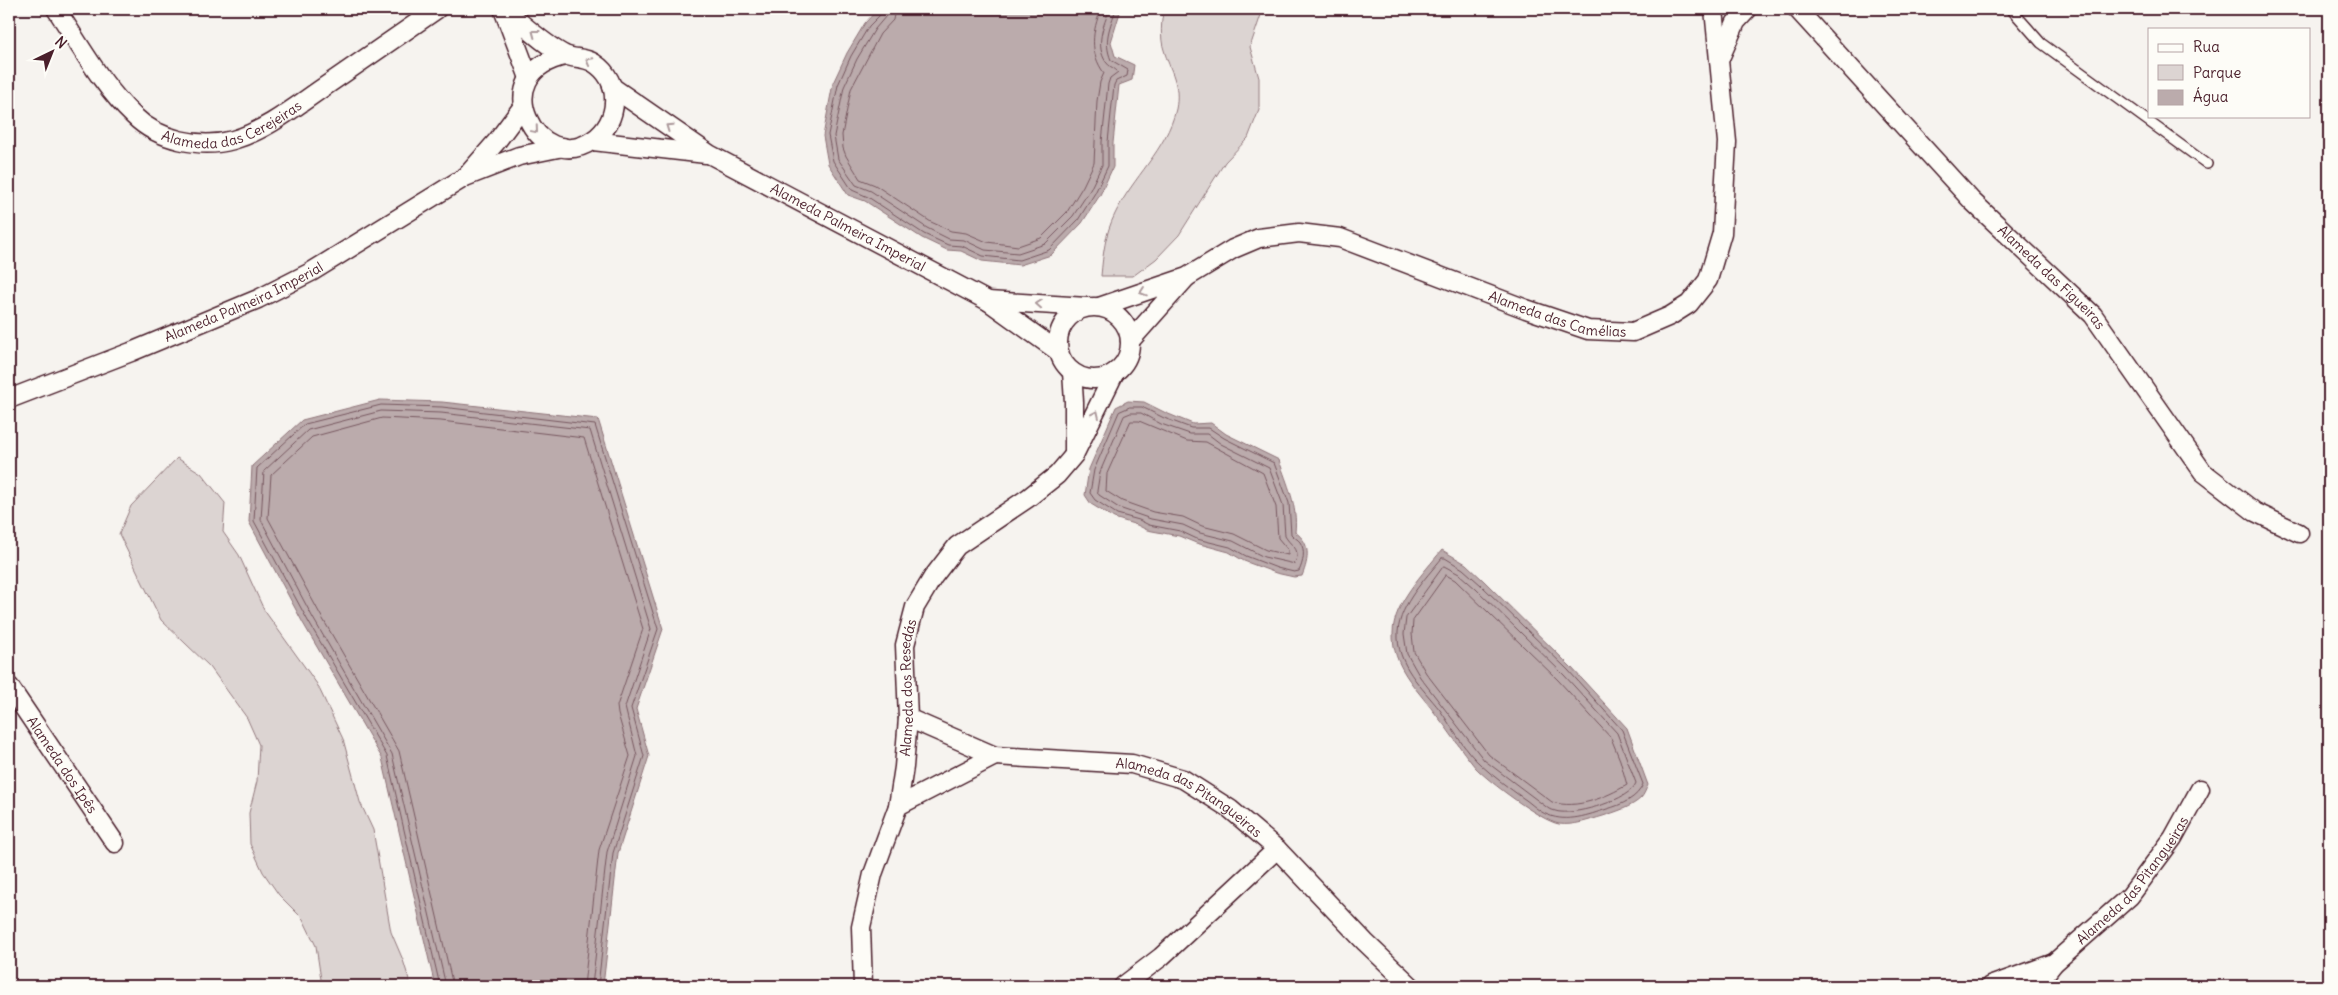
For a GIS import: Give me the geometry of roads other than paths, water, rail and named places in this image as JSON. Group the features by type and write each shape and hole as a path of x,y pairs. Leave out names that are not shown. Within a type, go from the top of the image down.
{"street":[{"name":"Alameda das Cerejeiras","path":"56,9 105,82 135,117 158,132 186,142 214,144 234,140 282,116 437,9"},
{"path":"504,9 566,56"},
{"path":"504,9 529,78"},
{"name":"Alameda das Camélias","path":"1187,277 1233,249 1259,238 1298,233 1340,238 1526,309 1588,330 1633,332 1670,316 1689,304 1708,280 1722,233 1727,142 1714,9"},
{"path":"1719,60 1736,22 1748,9"},
{"name":"Alameda das Figueiras","path":"1794,11 1972,201 2093,315 2203,472 2255,512 2299,533"},
{"path":"465,177 519,156 563,147 578,146 593,141 604,131 612,118 615,102 612,88 606,74 595,64 581,57 566,56 552,58 539,66 529,78 524,91 523,106 527,121 536,133 548,142 563,147"},
{"path":"612,88 709,154"},
{"path":"465,177 497,141 523,106"},
{"path":"593,141 709,154"},
{"name":"Alameda Palmeira Imperial","path":"709,154 988,301 1058,352"},
{"name":"Alameda Palmeira Imperial","path":"9,399 131,352 258,299 311,272 465,177"},
{"path":"988,301 1093,307 1111,312 1120,319 1127,329 1130,341 1129,353 1124,364 1105,378 1093,379 1082,377 1072,372 1064,363 1058,352 1058,340 1060,329 1067,319 1076,312 1093,307 1187,277"},
{"path":"1130,341 1187,277"},
{"path":"1072,372 1074,455"},
{"name":"Alameda dos Resedás","path":"863,986 861,927 873,874 898,806 904,767 908,718 905,645 915,607 932,577 957,546 1028,498 1057,475 1074,455 1115,372"},
{"name":"Alameda dos Ipês","path":"9,686 115,843"},
{"name":"Alameda das Pitangueiras","path":"908,718 995,756 1132,764 1183,779 1230,810 1278,849 1365,942 1411,986"},
{"path":"898,806 995,756"},
{"name":"Alameda das Pitangueiras","path":"2054,963 2130,896 2173,838 2200,789"},
{"path":"1122,986 1161,957 1278,849"},
{"path":"1990,986 2054,963"},
{"path":"2036,986 2054,963"}],"lane":[{"path":"2011,9 2041,43 2207,164"}],"water":[{"path":"878,9 1121,9 1111,42 1115,56 1134,65 1132,80 1119,85 1113,143 1113,167 1100,195 1082,223 1051,255 1020,265 982,261 961,251 947,250 922,238 865,201 848,195 828,164 823,136 833,83 847,53 865,23"},
{"path":"380,400 442,402 598,419 663,629 636,709 649,756 618,853 603,986 435,986 382,758 303,623 249,522 252,466 302,420"},
{"path":"1128,401 1144,402 1193,424 1211,423 1226,434 1279,460 1295,513 1295,532 1304,541 1306,546 1307,558 1302,576 1294,577 1276,573 1244,561 1229,552 1179,536 1147,530 1114,518 1091,504 1085,495 1089,469 1116,407"},
{"path":"1442,550 1466,564 1484,581 1571,667 1627,728 1648,785 1641,798 1628,807 1587,821 1559,824 1540,816 1515,800 1475,767 1406,676 1396,656 1394,645 1394,622 1398,611 1411,589"}]}
